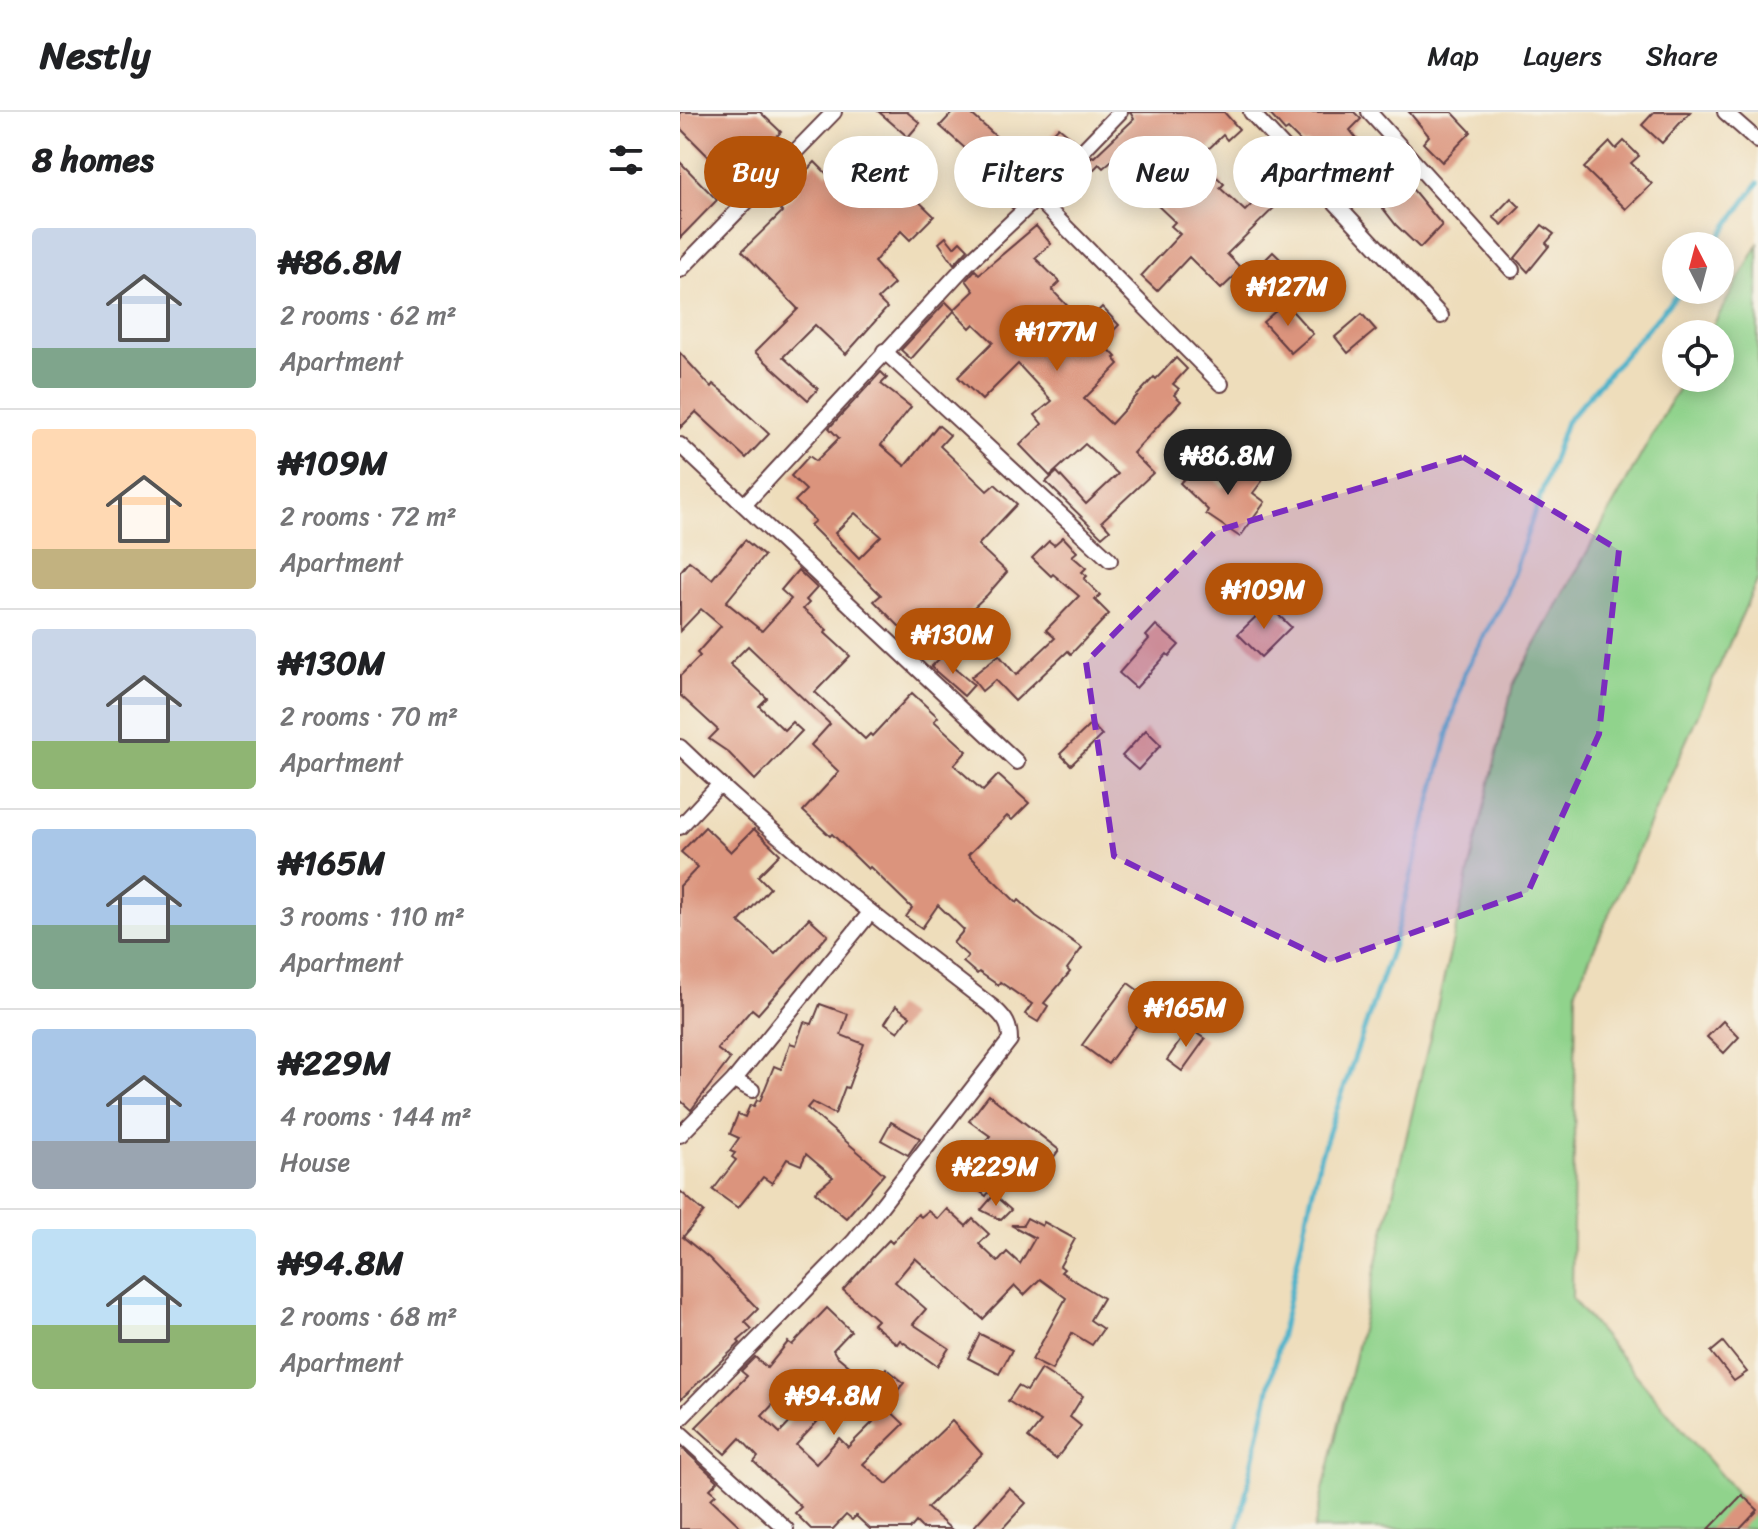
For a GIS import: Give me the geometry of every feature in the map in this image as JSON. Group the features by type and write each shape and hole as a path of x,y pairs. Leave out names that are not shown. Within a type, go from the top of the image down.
{"street":[{"path":"1092,141 1120,112"},
{"path":"1251,112 1441,316"},
{"path":"1369,112 1512,270"},
{"path":"1725,112 1756,139"},
{"path":"680,270 826,115"},
{"path":"745,504 884,351 967,264 1026,208"},
{"path":"1047,208 1221,384"},
{"path":"884,351 1110,560"},
{"path":"680,445 1017,762"},
{"path":"680,747 719,785 870,913 995,1009 1010,1028 1010,1040 854,1241 680,1419"},
{"path":"680,827 719,785"},
{"path":"680,1135 734,1080 870,913"},
{"path":"734,1080 752,1090"},
{"path":"680,1433 786,1529"}],"highlighted area":[{"path":"1463,457 1619,550 1599,734 1528,892 1330,962 1114,856 1086,662 1216,531"}],"green space":[{"path":"1758,245 1758,579 1576,989 1572,1299 1758,1519 1758,1529 1314,1529 1513,685 1676,392 1734,392 1734,320 1716,320 1725,304 1734,304 1734,288"}],"building":[{"path":"680,112 760,112 781,132 777,136 704,136 704,152 680,128"},
{"path":"879,112 907,112 920,123 907,136"},
{"path":"953,112 969,112 996,136 954,136 954,138 940,126"},
{"path":"1130,112 1224,112 1239,129 1227,140 1223,135 1217,141 1217,136 1116,136 1134,119"},
{"path":"1268,112 1354,112 1361,119 1350,130 1355,136 1295,136 1288,129 1285,131"},
{"path":"1409,112 1452,112 1471,132 1442,162 1423,143 1429,136"},
{"path":"1654,112 1690,112 1662,143 1642,125"},
{"path":"1059,127 1070,136 1050,136"},
{"path":"1624,141 1639,156 1631,163 1652,184 1626,209 1584,168 1610,142 1616,149"},
{"path":"1108,144 1108,164 1103,168 1099,164 1092,171 1094,157"},
{"path":"680,162 704,187 704,208 709,208 680,238"},
{"path":"815,162 823,170 823,208 926,208 934,216 910,240 901,231 874,262 894,284 878,299 887,308 846,354 815,325 783,357 818,389 808,400 755,352 798,309 742,251 782,212 782,208 807,208 807,170"},
{"path":"1217,177 1224,184 1220,188 1233,200 1233,208 1245,211 1248,208 1274,208 1227,254 1242,269 1221,289 1189,257 1157,291 1141,276 1180,234 1171,226 1175,222 1160,208 1217,208"},
{"path":"1511,198 1520,207 1502,225 1493,217"},
{"path":"1421,199 1442,225 1420,248 1383,208 1421,208"},
{"path":"1542,225 1554,234 1546,243 1549,246 1528,272 1515,258"},
{"path":"1036,226 1051,244 1035,258 1060,282 1052,290 1085,324 1102,307 1119,325 1102,342 1119,364 1084,399 1111,424 1176,358 1187,369 1173,384 1179,389 1174,395 1181,401 1133,453 1153,473 1102,521 1110,530 1102,537 1046,482 1057,472 1086,504 1118,474 1085,444 1050,476 1020,445 1042,424 1035,415 1052,401 1018,364 982,400 958,377 993,342 974,324 970,328 954,311 911,359 901,350 946,302 954,310 974,291 966,280 975,270 979,274"},
{"path":"946,237 954,247 960,241 968,249 954,264 939,243"},
{"path":"1273,252 1301,279 1285,295 1258,267"},
{"path":"1285,303 1313,334 1291,353 1263,322"},
{"path":"1362,314 1376,330 1348,353 1335,337"},
{"path":"680,353 711,387 713,384 728,396 769,434 746,458 696,412 680,428"},
{"path":"881,372 887,378 881,384 911,407 881,445 905,466 938,425 950,435 940,446 987,491 995,484 1017,504 978,545 1007,572 931,647 916,631 910,637 874,601 881,595 810,525 815,521 795,501 806,490 791,476 809,456 816,461 839,438 829,428","holes":["855,513 881,536 859,558 835,533"]},
{"path":"1248,463 1266,476 1253,493 1265,502 1240,537 1206,514 1208,510 1180,483 1198,464 1224,488 1231,478 1235,481"},
{"path":"1063,537 1077,552 1072,556 1086,568 1082,572 1087,576 1084,579 1100,595 1095,600 1109,614 1071,654 1068,651 1015,701 995,680 982,691 971,677 999,655 1016,675 1055,638 1046,630 1079,596 1032,558 1049,541 1054,545"},
{"path":"745,540 764,556 726,602 762,631 791,599 781,590 798,570 817,588 806,600 809,603 803,609 850,656 815,692 865,739 870,734 872,736 912,693 938,717 934,721 967,751 954,765 983,791 998,775 1029,803 1012,820 1007,816 968,855 1017,903 1019,900 1036,916 1082,948 1067,969 1070,972 1044,1003 1048,1006 1038,1022 1025,1014 1032,1004 1000,982 998,985 979,972 977,974 963,962 968,956 953,943 964,930 938,905 922,928 906,917 912,908 870,867 868,869 803,811 839,772 811,745 830,724 748,646 730,664 767,698 759,706 784,730 792,722 802,731 755,780 728,752 709,739 718,730 680,695 680,676 700,656 697,653 721,626 701,609 680,631 680,572 689,561 712,579"},
{"path":"1268,605 1291,627 1261,657 1238,634"},
{"path":"1156,625 1179,645 1136,688 1119,673 1149,639 1146,636"},
{"path":"941,657 974,685 964,696 931,667"},
{"path":"1091,724 1102,735 1071,765 1060,754"},
{"path":"1146,730 1161,745 1138,770 1122,756"},
{"path":"705,827 731,852 754,829 780,854 758,876 770,888 739,922 775,954 809,918 828,935 758,1014 752,1009 717,1049 730,1059 691,1110 680,1100 680,886 698,867 681,852"},
{"path":"1128,983 1154,1002 1108,1064 1082,1045"},
{"path":"820,1004 848,1014 841,1035 864,1044 835,1114 812,1102 807,1108 884,1174 846,1218 815,1192 833,1177 806,1154 801,1165 787,1159 772,1183 763,1177 738,1208 713,1190 736,1160 732,1157 735,1153 730,1151 739,1138 730,1134 738,1114 745,1117 750,1105 754,1106 757,1100 760,1101 774,1066 781,1069 790,1043 796,1045 804,1022 812,1024"},
{"path":"896,1006 910,1016 898,1032 885,1023"},
{"path":"1723,1021 1739,1037 1724,1053 1707,1037"},
{"path":"1189,1028 1205,1039 1182,1071 1167,1060"},
{"path":"989,1095 1059,1150 1033,1185 1008,1166 986,1196 939,1161 948,1149 968,1164 990,1136 969,1121"},
{"path":"891,1122 920,1138 908,1155 881,1140"},
{"path":"680,1191 704,1212 683,1237 709,1258 758,1309 745,1322 752,1329 738,1341 740,1343 680,1400"},
{"path":"994,1195 1011,1210 1001,1220 981,1210"},
{"path":"947,1209 966,1226 973,1219 989,1234 979,1244 998,1262 1007,1252 1020,1264 1035,1238 1011,1225 1023,1225 1027,1218 1042,1226 1044,1222 1075,1239 1060,1266 1064,1269 1061,1272 1103,1298 1090,1320 1103,1329 1092,1345 1072,1333 1052,1370 1032,1360 1066,1298 1040,1279 1024,1295 1015,1286 983,1319 915,1258 895,1282 926,1309 913,1324 949,1348 937,1366 900,1340 897,1344 873,1324 877,1320 843,1290 918,1214 921,1217 928,1211 938,1219"},
{"path":"827,1308 851,1331 833,1350 836,1355 872,1385 886,1368 904,1383 885,1406 904,1424 863,1464 887,1484 952,1421 982,1454 927,1508 951,1529 923,1529 916,1522 910,1529 870,1529 856,1516 852,1520 846,1515 833,1529 811,1529 795,1513 801,1507 754,1462 758,1457 740,1438 725,1454 696,1427 747,1376 741,1371 755,1357 767,1368 788,1342 792,1345","holes":["793,1383 812,1399 780,1433 762,1416","835,1391 873,1422 848,1447 839,1438 816,1464 796,1445 818,1421 814,1416"]},
{"path":"980,1334 1012,1350 999,1374 968,1358"},
{"path":"1723,1342 1747,1372 1734,1381 1711,1352"},
{"path":"1041,1369 1083,1396 1070,1417 1081,1426 1056,1459 1028,1438 1041,1422 1008,1401 1018,1386 1027,1391"},
{"path":"680,1446 718,1481 710,1489 716,1494 711,1499 743,1529 680,1529"},
{"path":"1009,1488 1026,1503 1002,1529 972,1529"},
{"path":"1742,1495 1758,1510 1740,1529 1709,1529"}],"waterway":[{"path":"1723,232 1758,183"},
{"path":"1238,1529 1320,1158 1394,942 1464,673 1505,598 1566,422 1669,304"}]}
